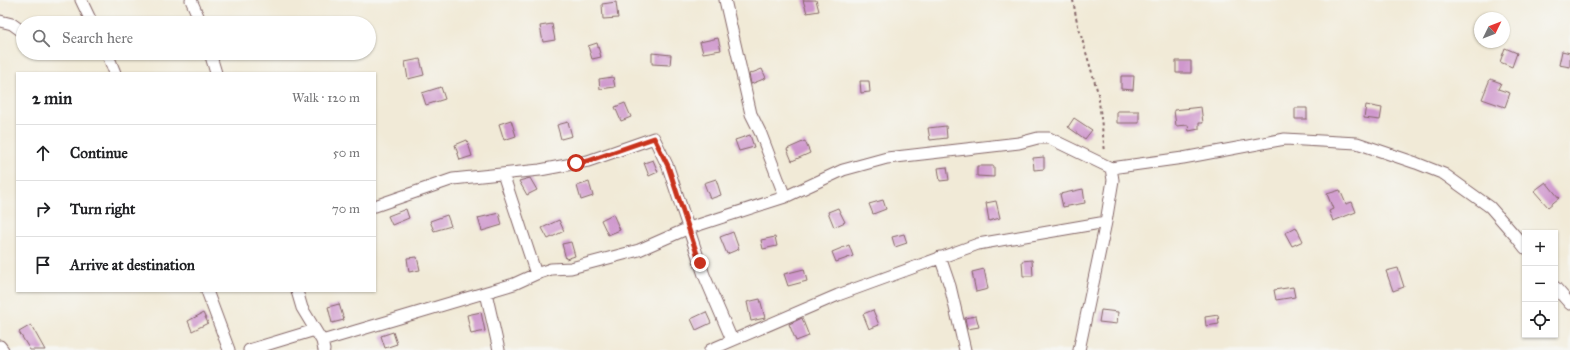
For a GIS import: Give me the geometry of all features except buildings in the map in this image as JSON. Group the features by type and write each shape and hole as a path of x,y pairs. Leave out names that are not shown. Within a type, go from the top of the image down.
{"street":[{"path":"81,0 89,16"},
{"path":"191,0 197,16"},
{"path":"725,0 751,114 761,134 785,197"},
{"path":"0,21 12,24 16,27"},
{"path":"110,60 115,72"},
{"path":"212,60 216,72"},
{"path":"376,206 453,180 540,170 588,161 654,138 668,166 704,275 732,340"},
{"path":"297,292 302,308 323,346 514,284 551,269 571,268 639,250 689,228 785,197 843,170 887,158 1019,143 1038,138 1049,138 1109,167 1184,158 1285,139 1357,143 1444,174 1490,207 1522,244"},
{"path":"1079,350 1106,222 1112,180 1109,167"},
{"path":"503,174 536,274"},
{"path":"710,350 838,295 978,244 1106,222"},
{"path":"940,258 950,286 965,350"},
{"path":"1558,290 1570,304"},
{"path":"207,292 229,350"},
{"path":"486,293 499,350"},
{"path":"249,350 315,330"},
{"path":"0,346 3,350"}],"path":[{"path":"1073,0 1077,22 1098,93 1109,167"}],"route":[{"path":"576,163 588,161 654,138 668,166 700,263"}]}
